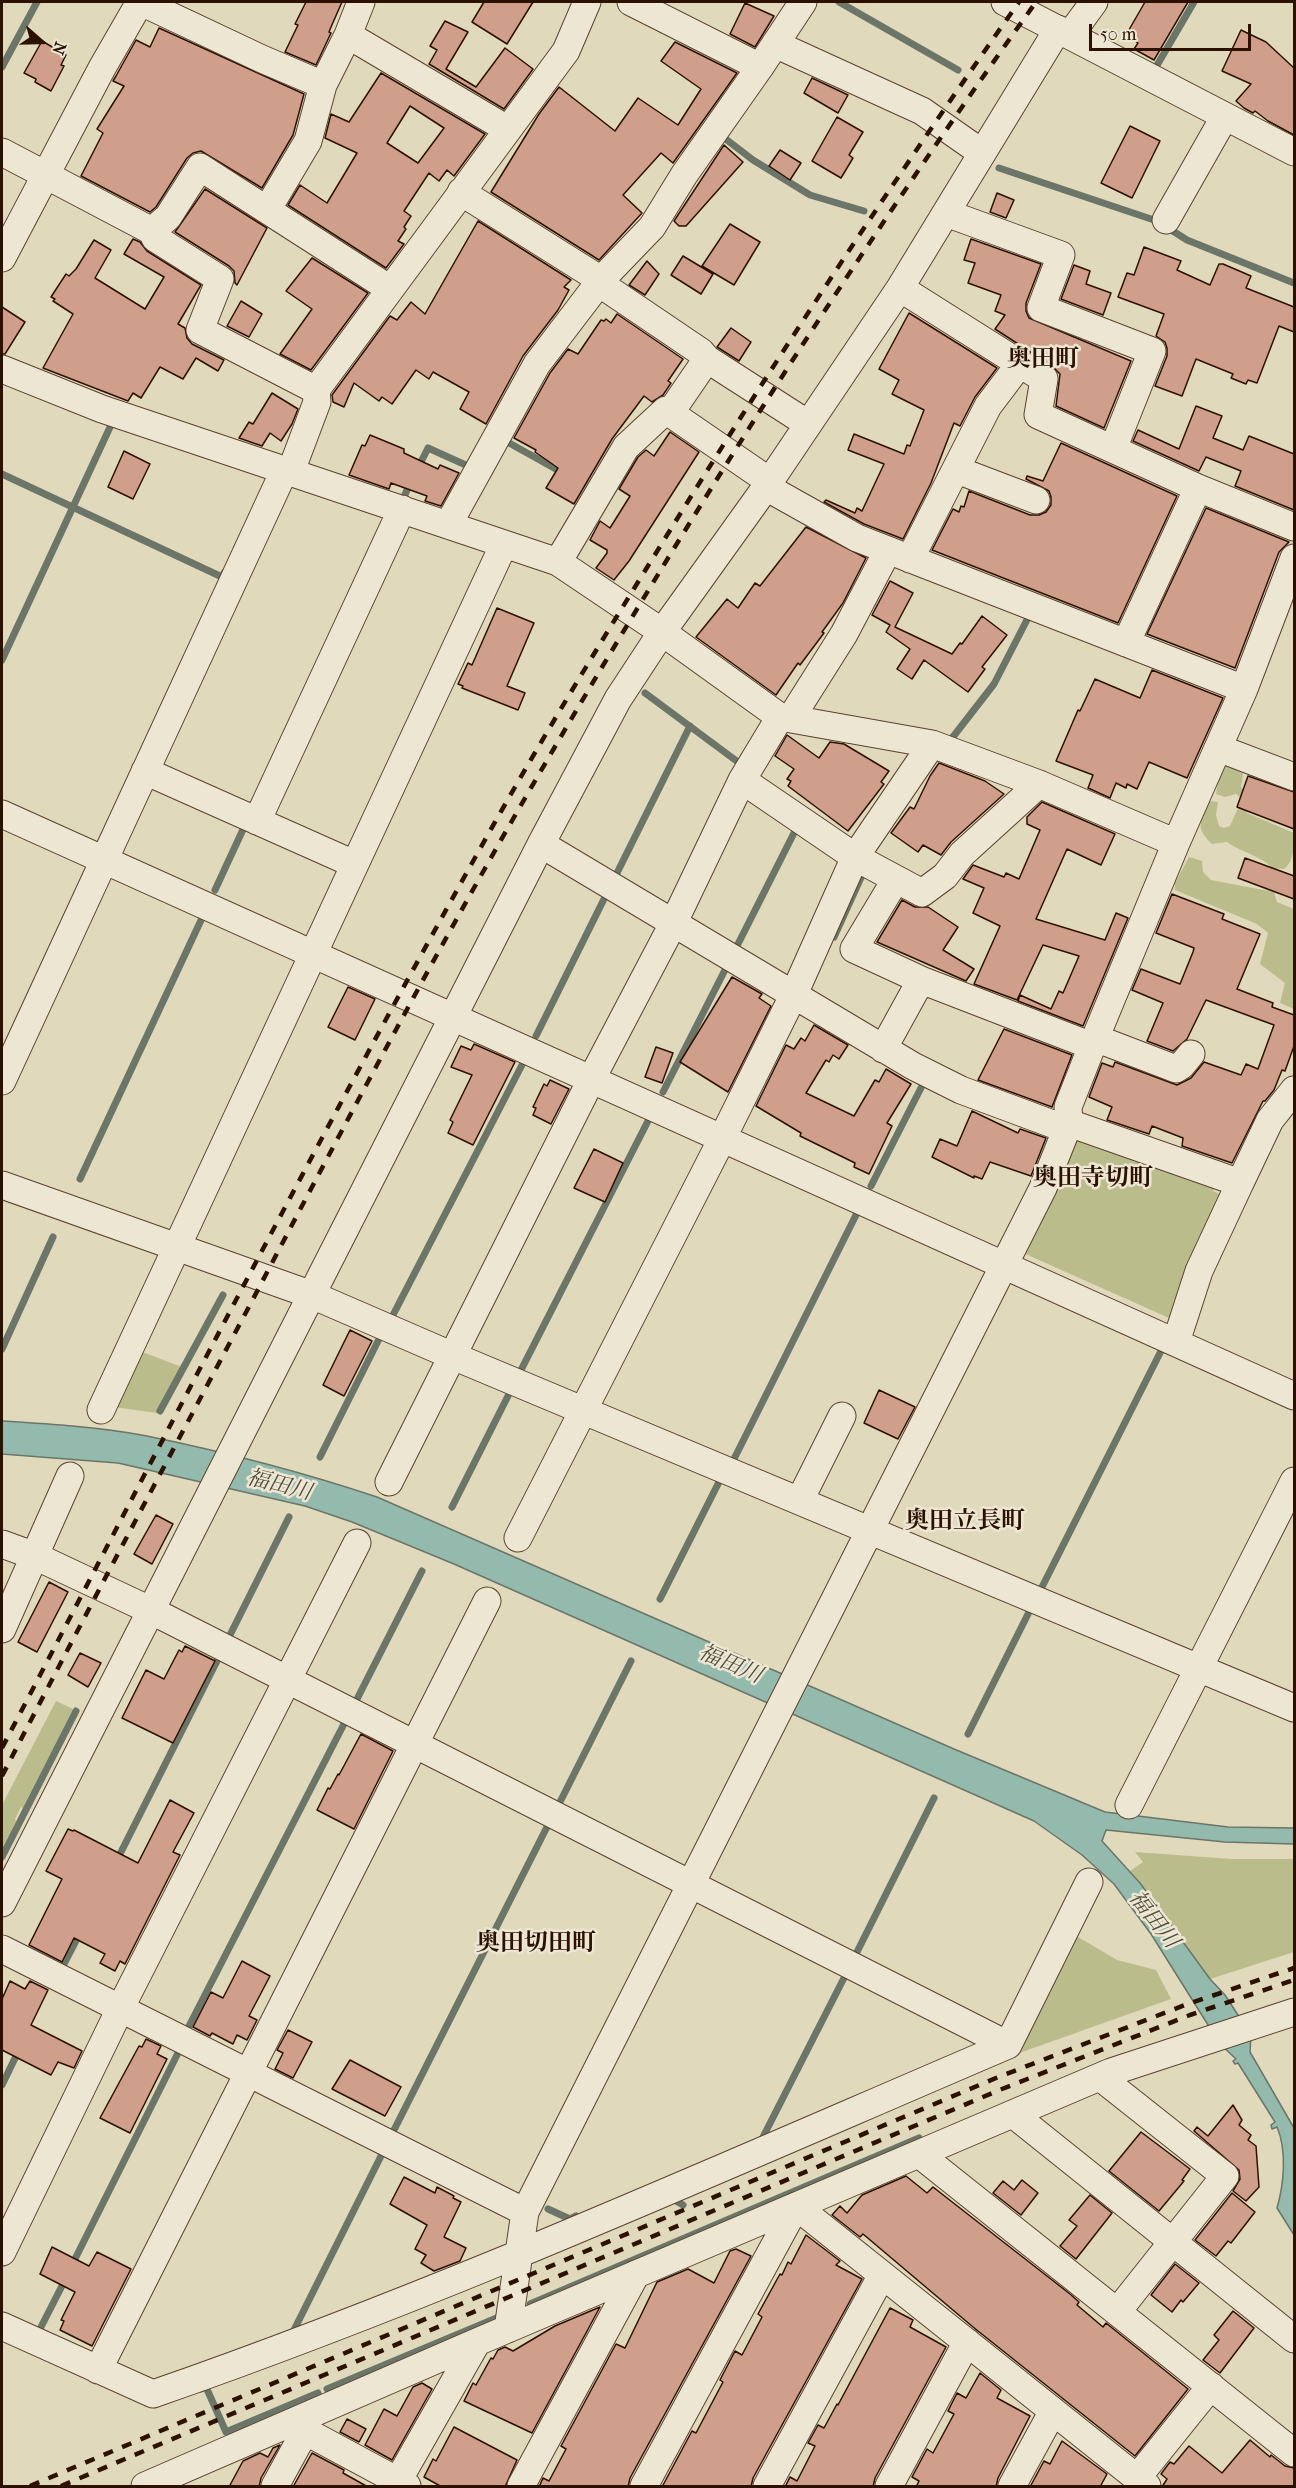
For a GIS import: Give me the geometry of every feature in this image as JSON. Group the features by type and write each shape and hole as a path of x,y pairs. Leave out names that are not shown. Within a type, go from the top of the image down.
{"street":[{"path":"2,258 45,175 141,2 251,55 323,85"},
{"path":"267,210 308,141 323,85 348,35 361,2"},
{"path":"2,1081 145,771 288,470 317,402 316,390 566,51 587,2"},
{"path":"632,2 679,12 760,67"},
{"path":"448,525 537,364 600,281 652,227 684,175 803,2"},
{"path":"1005,2 1294,152"},
{"path":"2,1903 542,843 618,699 662,632 768,484 900,288 982,153 1064,32 1094,2"},
{"path":"348,35 507,129"},
{"path":"775,44 922,111 982,153"},
{"path":"1166,220 1225,116"},
{"path":"2,152 152,231 154,238 220,279 200,330 316,390"},
{"path":"152,231 168,217 200,167 390,289"},
{"path":"461,192 600,281 701,352 707,359 808,424"},
{"path":"946,213 1061,255 1041,308 1152,351 1113,449"},
{"path":"900,288 1044,379 1038,415 1198,488 1294,527"},
{"path":"670,413 707,359"},
{"path":"389,1482 591,1080 674,922 742,780 957,470 988,406 1019,365"},
{"path":"2,369 102,409 558,562 785,717 932,744 1039,784 1176,843"},
{"path":"558,562 626,447 666,410 768,484 857,538 1244,689"},
{"path":"957,470 1036,500"},
{"path":"1126,643 1198,488"},
{"path":"249,818 394,506"},
{"path":"101,1410 504,544"},
{"path":"508,2330 525,2212 1043,1188 1067,1126 1068,1107 1093,1042 1176,843 1244,689 1294,558"},
{"path":"518,1538 794,994 855,857 932,744"},
{"path":"1218,748 1294,777"},
{"path":"145,771 354,864"},
{"path":"742,780 855,857 922,893 945,876 962,854 1039,784"},
{"path":"2,814 1294,1396"},
{"path":"542,843 883,1049 961,1089 1240,1184"},
{"path":"896,879 854,949 921,980 1093,1042 1176,1069 1191,1054"},
{"path":"883,1049 921,980"},
{"path":"1176,1342 1199,1272 1240,1184 1270,1120 1294,1090"},
{"path":"2,1185 312,1295 1294,1708"},
{"path":"800,1500 842,1416"},
{"path":"2,1629 70,1476"},
{"path":"1130,1805 1294,1481"},
{"path":"2,2252 120,2009 289,1680 357,1542"},
{"path":"2,1544 35,1556 152,1611 1008,2045"},
{"path":"98,2370 487,1601"},
{"path":"8,2335 153,2394 277,2351 519,2253 1008,2045 1089,1882"},
{"path":"2,1949 525,2212"},
{"path":"148,2486 302,2426 477,2342 1100,2077 1294,2012"},
{"path":"1100,2077 1225,2176 1117,2312"},
{"path":"1012,2114 1294,2339"},
{"path":"919,2154 1294,2453"},
{"path":"796,2206 1140,2483 1211,2386"},
{"path":"644,2487 796,2206"},
{"path":"521,2487 636,2274"},
{"path":"767,2487 882,2275"},
{"path":"302,2426 400,2485 477,2342"},
{"path":"889,2487 967,2342"},
{"path":"1012,2487 1053,2411"},
{"path":"275,2487 302,2426"}],"green space":[{"path":"1225,765 1234,767 1243,774 1241,787 1250,799 1247,813 1294,833 1292,857 1284,869 1272,868 1263,860 1227,842 1212,844 1203,833 1201,824 1209,801 1218,802 1216,815 1219,826 1224,828 1230,826 1242,799 1236,794 1225,797 1216,794 1218,781"},
{"path":"1189,857 1202,861 1203,872 1211,880 1274,892 1277,902 1294,909 1294,1009 1280,1003 1285,983 1260,964 1268,933 1257,924 1175,890 1175,883"},
{"path":"1080,1134 1216,1183 1213,1191 1222,1195 1182,1282 1169,1318 1021,1252 1071,1142"},
{"path":"137,1350 182,1367 157,1413 113,1407"},
{"path":"56,1701 73,1709 23,1808 21,1807 2,1850 2,1805"},
{"path":"1135,1852 1232,1859 1294,1859 1294,1952 1210,1979 1130,1871 1143,1862"},
{"path":"1073,1934 1117,1960 1156,1970 1171,1999 1011,2056"}],"water":[{"name":"福田川","path":"2,1421 93,1428 147,1436 263,1463 377,1497 954,1749 1105,1812 1228,1827 1294,1828 1294,1844 1225,1842 1106,1830 1102,1841 1140,1883 1210,1979 1225,1995 1251,2035 1250,2052 1294,2128 1294,2235 1277,2208 1283,2167 1280,2136 1277,2127 1272,2129 1271,2125 1275,2122 1238,2063 1235,2064 1233,2061 1236,2059 1220,2044 1151,1934 1114,1884 1082,1855 1034,1821 454,1564 352,1522 305,1506 118,1463 2,1454"}],"building":[{"path":"306,2 342,2 316,65 285,52"},
{"path":"484,2 533,2 507,44 472,22"},
{"path":"1145,2 1188,2 1154,60 1134,49 1138,43 1126,35"},
{"path":"745,3 774,16 755,47 730,34"},
{"path":"445,21 468,32 446,69 476,87 505,48 533,69 504,109 429,64 437,50 430,46"},
{"path":"159,28 304,94 293,135 262,188 201,151 187,158 156,207 150,212 81,176 103,133 97,129 124,86 113,81 136,40 150,47"},
{"path":"1241,30 1266,42 1294,68 1294,135 1255,111 1253,113 1244,108 1236,101 1251,84 1222,71"},
{"path":"42,41 66,55 61,65 64,66 51,91 24,73"},
{"path":"675,42 737,73 673,163 661,153 623,195 642,213 599,260 491,192 539,114 559,87 615,131 638,98 678,125 701,89 661,61"},
{"path":"381,73 485,134 454,176 447,170 439,181 429,173 404,211 411,216 398,241 404,244 386,268 288,205 300,185 327,203 357,153 325,138 331,114 349,122","holes":["410,106 444,128 418,163 387,143"]},
{"path":"812,78 848,95 838,113 804,93"},
{"path":"837,117 863,132 849,155 853,158 841,178 812,161"},
{"path":"1130,126 1160,141 1132,198 1101,183"},
{"path":"724,145 743,162 686,226 679,226 674,221"},
{"path":"780,150 801,163 790,180 769,166"},
{"path":"205,189 267,228 237,285 234,271 229,266 175,232"},
{"path":"997,193 1014,200 1006,218 990,212"},
{"path":"478,221 571,280 564,287 569,290 558,310 523,356 486,424 460,409 469,392 433,372 429,379 416,370 392,404 382,397 379,401 354,383 344,407 333,402 332,395 390,316 397,320 411,302 425,314"},
{"path":"730,224 760,242 734,285 702,266"},
{"path":"133,239 140,242 147,251 201,285 178,324 185,328 187,338 192,344 224,360 218,371 196,358 183,379 160,367 141,398 133,393 128,401 43,368 73,314 53,301 55,299 51,297 66,274 69,276 76,269 94,240 111,250 95,278 145,309 164,277 124,254"},
{"path":"971,239 1041,264 1026,303 1029,318 1131,361 1104,428 1056,406 1060,374 1052,366 995,329 1005,315 995,311 1001,295 968,283 975,263 964,260"},
{"path":"1144,247 1181,261 1177,270 1210,285 1219,264 1223,264 1251,276 1246,288 1294,307 1294,332 1279,326 1257,383 1248,380 1246,384 1231,378 1233,374 1196,359 1182,396 1155,386 1167,356 1165,342 1156,336 1164,314 1118,297 1127,273 1134,275"},
{"path":"683,256 713,274 701,294 671,275"},
{"path":"312,258 368,293 311,370 280,354 312,309 286,291"},
{"path":"647,261 659,274 645,295 629,285"},
{"path":"1074,265 1090,271 1086,284 1111,293 1103,315 1061,299"},
{"path":"241,301 262,314 249,337 227,326"},
{"path":"2,307 25,322 5,354 2,354"},
{"path":"909,313 997,368 975,397 960,426 954,423 931,483 903,539 864,524 824,502 826,500 855,513 857,508 862,511 884,464 848,450 854,434 904,454 907,445 910,446 924,410 892,394 899,380 879,369"},
{"path":"617,314 683,359 668,381 671,383 663,395 652,402 644,396 612,439 574,504 546,488 558,468 535,452 536,450 514,438 550,373 568,349 578,354 601,320 606,319 611,323"},
{"path":"731,328 751,342 739,361 717,347"},
{"path":"272,393 298,409 281,441 270,433 262,446 239,438 249,422 253,424"},
{"path":"1196,406 1222,416 1213,438 1243,450 1249,436 1294,454 1294,510 1235,486 1241,471 1206,457 1199,471 1133,441 1138,430 1179,449"},
{"path":"670,432 699,452 629,561 614,580 596,568 607,550 590,540 600,521 610,528 630,496 619,489 638,457 646,450 654,456"},
{"path":"370,435 404,449 404,453 438,469 440,465 459,473 441,506 425,501 427,496 391,483 389,489 349,475 362,445 365,446"},
{"path":"1061,443 1177,496 1118,623 932,550 953,509 959,512 961,506 964,507 969,491 1030,515 1046,512 1051,505 1049,491 1026,479 1027,476 1043,481"},
{"path":"124,451 150,464 133,499 108,487"},
{"path":"1206,508 1289,542 1279,552 1235,668 1147,634"},
{"path":"806,527 866,558 843,603 822,632 824,633 800,665 798,663 776,695 696,637 727,599 738,608 755,583 760,586"},
{"path":"890,581 913,593 895,627 952,654 982,616 1007,635 982,667 985,669 968,692 924,660 912,679 897,669 910,649 886,632 890,625 872,615"},
{"path":"497,608 534,623 507,686 525,693 518,710 462,688 463,686 458,684 468,663 472,665"},
{"path":"1152,670 1223,698 1187,778 1149,762 1137,789 1127,784 1126,788 1116,783 1110,798 1088,788 1093,775 1056,761 1078,710 1080,711 1095,679 1140,698"},
{"path":"787,735 819,758 830,742 844,744 889,771 881,782 884,784 848,831 788,786 791,781 787,779 794,769 775,756"},
{"path":"939,763 985,781 1004,794 951,842 941,855 923,845 918,852 891,833 910,807 914,809"},
{"path":"1248,776 1294,792 1294,829 1237,807"},
{"path":"1042,802 1115,834 1101,865 1067,849 1036,919 1105,940 1116,913 1128,918 1083,1026 1018,1001 1020,995 1051,1009 1059,991 1063,993 1079,956 1043,945 1017,1000 974,984 1000,926 973,913 984,888 963,879 973,865 1004,877 1006,873 1019,879 1040,830 1027,824 1027,817"},
{"path":"1245,858 1294,876 1294,899 1238,878"},
{"path":"1172,894 1224,914 1222,919 1260,934 1237,989 1273,1003 1272,1007 1294,1015 1294,1046 1285,1071 1282,1070 1274,1090 1263,1101 1232,1163 1182,1146 1183,1138 1152,1126 1149,1134 1107,1120 1112,1107 1089,1097 1102,1063 1113,1067 1115,1062 1177,1085 1191,1078 1204,1062 1241,1075 1246,1064 1258,1069 1274,1025 1206,1000 1187,1039 1173,1051 1147,1041 1163,1003 1132,990 1141,969 1180,984 1194,948 1156,933"},
{"path":"902,900 915,907 928,907 958,927 943,950 974,969 966,981 877,942"},
{"path":"732,977 762,994 759,998 771,1006 728,1092 680,1062"},
{"path":"348,987 375,999 355,1040 328,1027"},
{"path":"814,1025 848,1045 839,1059 833,1055 829,1062 826,1060 806,1093 854,1116 875,1080 879,1082 886,1069 911,1084 887,1123 892,1126 869,1174 854,1167 855,1163 800,1136 801,1133 756,1106 786,1045 794,1049 801,1038 805,1041"},
{"path":"1004,1029 1072,1055 1052,1107 978,1080"},
{"path":"474,1044 515,1062 473,1145 448,1133 453,1122 450,1120 472,1075 451,1067 461,1046 471,1050"},
{"path":"656,1047 673,1053 662,1083 645,1077"},
{"path":"550,1080 569,1089 551,1124 533,1115 536,1108 533,1107 544,1084 547,1086"},
{"path":"972,1111 1018,1133 1020,1129 1046,1138 1031,1176 990,1162 982,1179 974,1176 974,1178 932,1157 940,1139 957,1146"},
{"path":"594,1149 623,1163 605,1202 574,1188"},
{"path":"350,1330 372,1341 344,1396 323,1385"},
{"path":"879,1390 915,1407 898,1439 864,1423"},
{"path":"156,1515 173,1524 152,1564 134,1554"},
{"path":"49,1582 68,1592 37,1652 18,1642"},
{"path":"185,1646 215,1661 173,1743 122,1718 146,1670 164,1679 179,1650 182,1652"},
{"path":"80,1653 101,1663 88,1687 68,1675"},
{"path":"361,1734 393,1751 354,1829 317,1810"},
{"path":"170,1800 194,1813 173,1852 180,1855 125,1964 120,1961 115,1971 100,1963 105,1954 74,1938 62,1962 29,1945 62,1879 46,1871 68,1829 138,1863"},
{"path":"242,1961 270,1976 249,2016 257,2020 247,2040 237,2035 233,2044 212,2033 210,2036 193,2027 211,1992 223,1998"},
{"path":"10,1981 25,1989 30,1981 48,1990 31,2025 82,2051 74,2068 58,2062 51,2075 2,2050 2,1999"},
{"path":"288,2030 312,2042 293,2078 275,2069 283,2053 277,2050"},
{"path":"146,2039 161,2046 157,2054 167,2059 130,2133 100,2118 139,2046 142,2047"},
{"path":"350,2060 401,2087 385,2116 332,2089"},
{"path":"1233,2105 1242,2120 1239,2125 1251,2135 1248,2140 1256,2146 1259,2187 1246,2201 1233,2191 1240,2179 1239,2170 1194,2131 1197,2127 1208,2136"},
{"path":"1141,2132 1190,2169 1182,2180 1184,2181 1159,2211 1109,2171"},
{"path":"906,2176 927,2193 933,2187 1070,2294 1079,2302 1077,2305 1103,2327 1106,2323 1188,2389 1135,2456 973,2327 863,2234 860,2237 832,2215 840,2206 847,2213 862,2195"},
{"path":"404,2177 435,2193 437,2187 461,2202 444,2237 466,2248 460,2261 434,2271 421,2263 426,2255 415,2249 427,2225 390,2204"},
{"path":"1022,2180 1038,2193 1021,2215 993,2193 1003,2181 1014,2190"},
{"path":"1232,2193 1255,2212 1231,2243 1228,2241 1216,2256 1195,2240"},
{"path":"1090,2195 1112,2213 1076,2259 1060,2246 1077,2226 1069,2220"},
{"path":"806,2235 840,2261 836,2265 862,2279 753,2478 751,2487 662,2487 692,2431 696,2433 723,2382 720,2380 735,2351 742,2355 762,2317 758,2314 780,2274 782,2275 788,2262 791,2264"},
{"path":"52,2247 89,2266 97,2252 131,2269 92,2346 60,2330 64,2321 61,2320 75,2292 40,2274"},
{"path":"736,2249 751,2256 630,2478 628,2487 539,2487 543,2478 549,2481 566,2449 561,2446 616,2344 625,2348 657,2282 688,2269 714,2283 730,2251"},
{"path":"1175,2264 1199,2283 1172,2312 1151,2295"},
{"path":"600,2307 532,2433 464,2401 473,2383 476,2385 498,2350 505,2347 513,2351 555,2326"},
{"path":"890,2308 913,2320 910,2327 946,2347 875,2478 873,2487 785,2487 790,2477 797,2481 815,2446 808,2443 818,2425 824,2428 838,2405"},
{"path":"1233,2311 1254,2328 1220,2373 1203,2360 1219,2340 1214,2335"},
{"path":"980,2373 1001,2390 997,2398 1030,2416 998,2478 996,2487 916,2487 919,2481 912,2477 927,2449 933,2453 954,2414 948,2411 957,2393 966,2398"},
{"path":"422,2383 432,2389 392,2460 365,2445 384,2409 397,2416 413,2387"},
{"path":"347,2419 366,2429 359,2442 340,2432"},
{"path":"454,2427 517,2460 505,2487 442,2487 424,2477 433,2459 436,2461"},
{"path":"1250,2440 1270,2457 1271,2455 1285,2466 1294,2468 1294,2487 1162,2487 1167,2479 1161,2474 1170,2462 1174,2464 1189,2446 1222,2473"},
{"path":"1062,2441 1107,2474 1100,2487 1030,2487 1044,2461 1050,2464"},
{"path":"280,2445 261,2478 259,2487 229,2487 243,2461 260,2453 268,2457 273,2448"},
{"path":"312,2453 344,2470 343,2473 368,2487 293,2487"}],"waterway":[{"path":"2,67 37,2"},
{"path":"839,2 958,70"},
{"path":"1156,67 1194,2"},
{"path":"723,137 753,160 810,195 864,211"},
{"path":"999,168 1157,221 1187,240 1294,283"},
{"path":"2,660 111,425"},
{"path":"502,439 563,473"},
{"path":"418,468 428,448 468,466 473,464"},
{"path":"2,474 222,577 224,573"},
{"path":"403,499 411,481"},
{"path":"949,742 994,684 1030,614"},
{"path":"645,693 742,765"},
{"path":"615,877 690,726"},
{"path":"215,890 246,823"},
{"path":"735,950 797,827"},
{"path":"834,937 864,871"},
{"path":"536,1036 608,891"},
{"path":"80,1179 203,916"},
{"path":"663,1092 729,962"},
{"path":"392,1317 524,1061"},
{"path":"871,1186 925,1080"},
{"path":"519,1374 649,1119"},
{"path":"732,1463 859,1209"},
{"path":"2,1349 53,1237"},
{"path":"160,1411 223,1295"},
{"path":"320,1457 379,1339"},
{"path":"1040,1591 1163,1347"},
{"path":"452,1507 511,1390"},
{"path":"660,1599 720,1480"},
{"path":"228,1639 289,1517"},
{"path":"355,1703 422,1571"},
{"path":"968,1734 1031,1608"},
{"path":"117,1860 219,1657"},
{"path":"558,1806 631,1661"},
{"path":"2,1857 76,1711"},
{"path":"187,2030 346,1720"},
{"path":"855,1956 934,1798"},
{"path":"392,2134 549,1823"},
{"path":"63,1966 81,1931"},
{"path":"761,2141 847,1972"},
{"path":"2,2085 19,2050"},
{"path":"72,2265 179,2051"},
{"path":"530,2304 919,2138"},
{"path":"293,2332 382,2154"},
{"path":"673,2199 683,2205"},
{"path":"548,2209 570,2219 576,2216"},
{"path":"40,2329 66,2278"},
{"path":"327,2389 499,2317"},
{"path":"201,2389 206,2387 226,2432 318,2393"}],"railway":[{"path":"2,1748 371,1046 537,749 699,483 788,344 879,206 1019,2"},
{"path":"2,1776 380,1059 513,819 636,611 764,404 898,201 1036,2"},
{"path":"30,2486 996,2078 1185,2005 1294,1968"},
{"path":"61,2486 1002,2089 1190,2015 1294,1980"}],"district":[{"name":"奥田町","path":"1043,360"},
{"name":"奥田寺切町","path":"1093,1179"},
{"name":"奥田立長町","path":"965,1522"},
{"name":"奥田切田町","path":"536,1944"}]}
